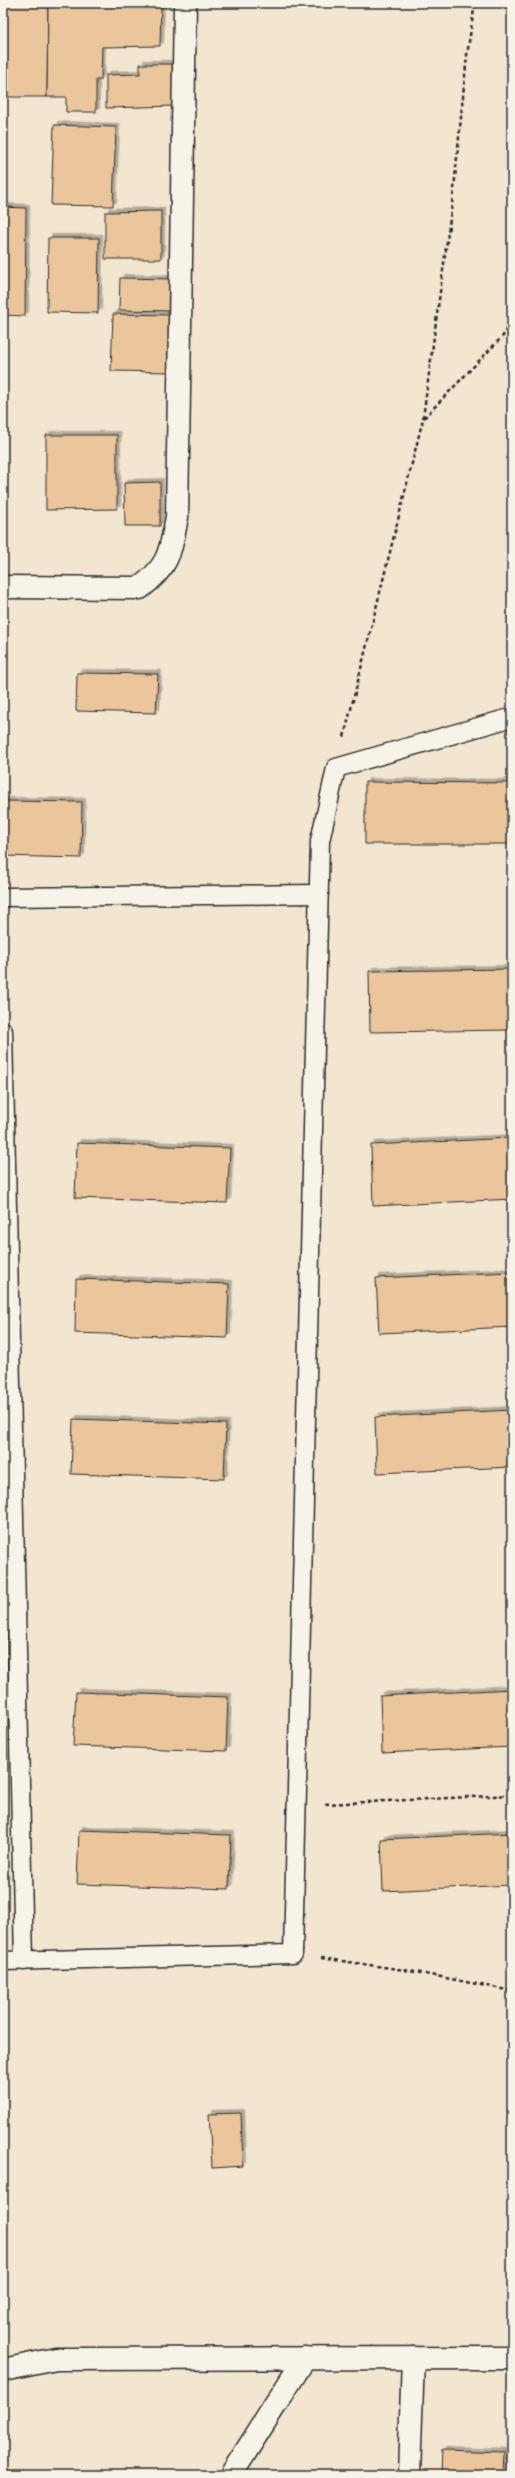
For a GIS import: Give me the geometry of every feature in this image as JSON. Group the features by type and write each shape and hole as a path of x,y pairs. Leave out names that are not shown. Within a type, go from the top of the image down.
{"street":[{"path":"3,587 140,588 157,574 170,552 177,517 185,3"},
{"path":"231,2475 304,2358"},
{"path":"409,2475 413,2358"},
{"path":"3,2370 56,2359 512,2358"}],"lane":[{"path":"3,1961 293,1954 320,841 336,768 506,720 512,720"},
{"path":"3,897 319,894"},
{"path":"3,1031 24,1961"}],"path":[{"path":"336,768 423,419 454,189 467,55 475,3"},
{"path":"423,419 503,336 512,315"},
{"path":"296,1805 512,1795"},
{"path":"293,1954 405,1970 512,1991"}],"building":[{"path":"3,3 48,3 47,97 3,97"},
{"path":"48,3 161,3 160,46 102,47 101,80 96,80 96,112 66,112 66,97 47,97"},
{"path":"140,64 174,64 175,106 106,108 106,75 140,74"},
{"path":"54,125 116,127 113,206 51,205"},
{"path":"3,207 26,208 25,316 3,315"},
{"path":"161,211 161,259 105,259 105,212"},
{"path":"48,238 99,238 98,313 47,312"},
{"path":"120,278 172,279 172,311 119,310"},
{"path":"113,314 172,315 171,372 111,371"},
{"path":"46,435 117,435 117,509 46,510"},
{"path":"160,482 160,526 125,526 124,483"},
{"path":"77,673 158,674 156,713 76,711"},
{"path":"365,782 512,783 512,844 365,844"},
{"path":"3,801 82,802 81,858 3,856"},
{"path":"512,969 512,1030 370,1032 369,971"},
{"path":"512,1138 512,1199 373,1206 371,1145"},
{"path":"77,1143 230,1148 227,1203 75,1198"},
{"path":"512,1272 512,1327 379,1333 376,1278"},
{"path":"76,1279 229,1284 227,1338 75,1333"},
{"path":"512,1410 512,1467 377,1473 375,1417"},
{"path":"73,1419 226,1424 224,1479 71,1474"},
{"path":"512,1689 512,1747 382,1753 380,1696"},
{"path":"76,1692 228,1697 226,1751 73,1746"},
{"path":"79,1830 231,1835 229,1889 77,1884"},
{"path":"512,1833 512,1885 383,1891 381,1839"},
{"path":"241,2113 243,2166 212,2168 209,2114"},
{"path":"442,2450 504,2452 503,2475 441,2475"}]}
